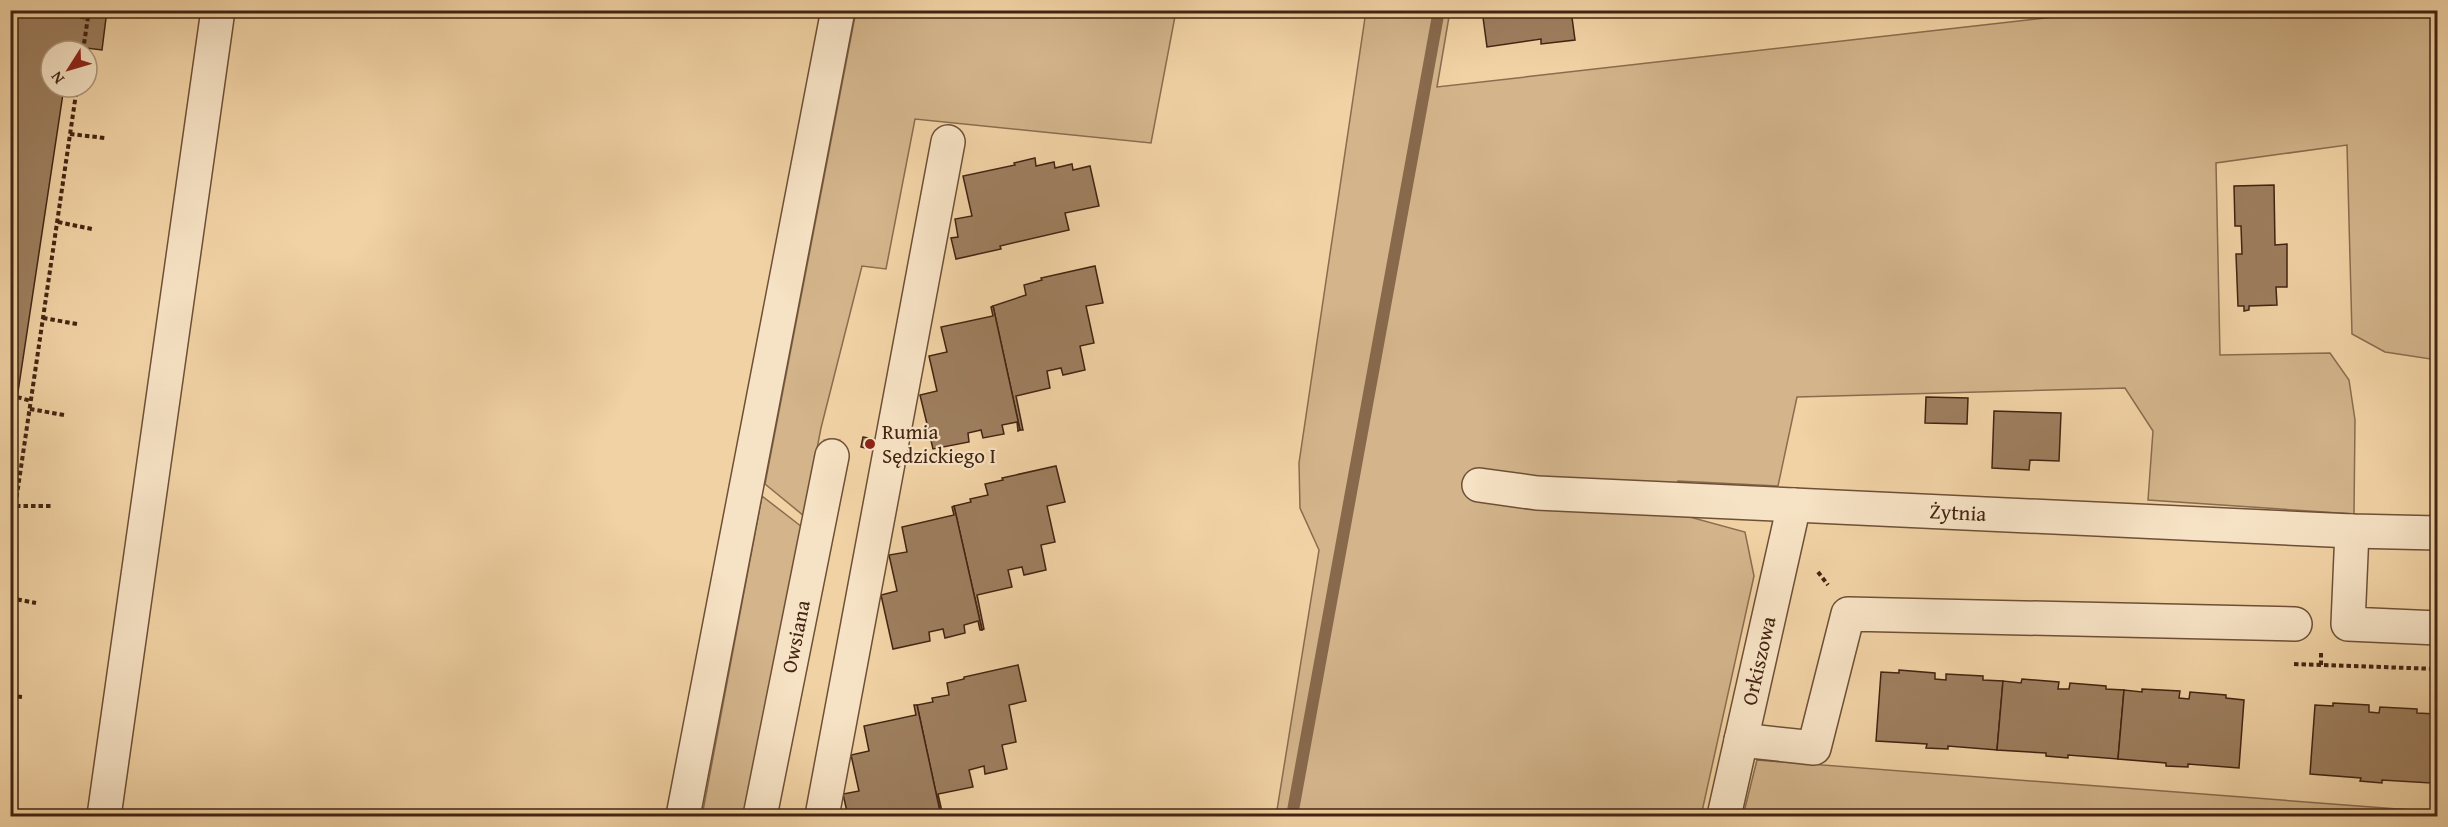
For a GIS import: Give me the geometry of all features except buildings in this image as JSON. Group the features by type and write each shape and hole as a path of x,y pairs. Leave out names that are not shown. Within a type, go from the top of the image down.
{"street":[{"path":"104,816 218,10"},
{"path":"683,816 838,10"},
{"path":"822,816 948,142"},
{"name":"Owsiana","path":"760,816 832,456"},
{"name":"Żytnia","path":"1479,484 1538,493 2352,531 2438,533"},
{"name":"Orkiszowa","path":"1724,816 1794,505"},
{"path":"2352,531 2348,624 2438,628"},
{"path":"1741,740 1814,748 1848,614 2295,624"}],"path":[{"path":"36,10 88,18"},
{"path":"85,39 89,10"},
{"path":"10,542 75,99"},
{"path":"70,134 105,138"},
{"path":"58,222 92,229"},
{"path":"43,318 77,324"},
{"path":"10,395 31,400"},
{"path":"30,409 64,415"},
{"path":"16,506 52,506"},
{"path":"10,598 36,603"},
{"path":"10,696 23,697"}],"shaded area":[{"path":"856,11 1176,11 1151,143 915,119 886,269 862,266 821,428 804,516 765,484"},
{"path":"1366,11 1450,11 1437,87 2106,11 2437,11 2437,360 2385,352 2352,334 2347,145 2216,163 2220,355 2330,353 2349,380 2355,420 2354,514 2148,500 2153,431 2125,388 1797,397 1778,486 1678,481 1675,513 1745,532 1754,576 1701,816 1276,816 1319,550 1300,508 1299,463"},
{"path":"762,496 802,527 746,816 702,816"},
{"path":"1757,760 2437,812 2437,816 1743,816"}],"waterway":[{"path":"1292,816 1439,10"}],"place":[{"name":"Rumia Sędzickiego I","path":"870,444"}]}
